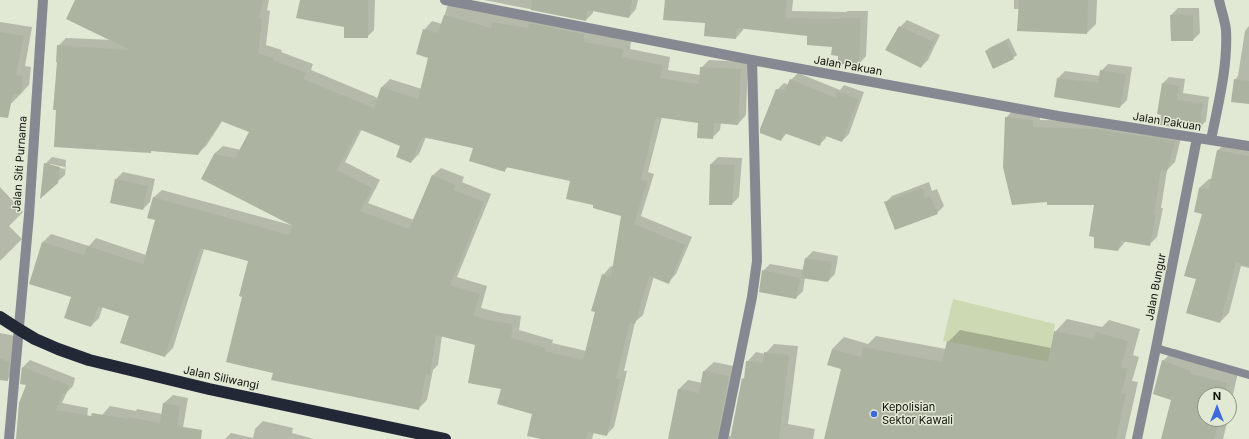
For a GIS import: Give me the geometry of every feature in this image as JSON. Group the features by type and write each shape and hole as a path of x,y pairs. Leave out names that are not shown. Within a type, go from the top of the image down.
{"highway":[{"name":"Jalan Siliwangi","path":"0,317 20,330 58,349 89,360 216,391 445,439"}],"street":[{"name":"Jalan Siti Purnama","path":"10,439 29,216 43,0"},
{"name":"Jalan Pakuan","path":"445,0 752,60 1058,116 1249,146"},
{"path":"1211,140 1222,90 1226,55 1226,29 1219,0"},
{"path":"723,439 752,297 757,261 752,60"},
{"name":"Jalan Bungur","path":"1137,439 1197,138"}],"lane":[{"path":"1156,348 1249,375"}],"green space":[{"path":"953,299 1055,324 1048,362 943,341"}],"building":[{"path":"75,0 263,0 259,18 262,19 258,53 274,58 273,60 306,73 303,79 374,108 381,87 418,99 428,58 416,54 423,29 438,33 444,15 491,28 492,22 528,28 529,23 584,34 584,42 624,49 622,57 663,65 660,78 699,84 700,67 741,69 738,125 714,123 713,139 697,138 698,123 656,117 641,180 647,182 634,224 685,245 669,284 649,276 635,324 630,322 616,379 620,379 607,436 588,432 586,439 541,439 527,436 532,414 497,404 501,389 468,383 475,345 436,335 430,375 426,374 419,410 271,380 273,373 226,362 242,297 239,296 248,261 200,248 165,357 120,343 129,316 98,306 91,327 64,318 71,297 29,284 42,242 84,255 87,246 143,264 155,220 147,218 153,197 289,235 293,226 201,179 214,154 235,158 249,132 221,121 198,155 151,151 151,153 54,147 56,110 53,110 57,45 130,50 66,19","holes":["359,129 400,146 396,157 411,163 422,137 473,148 469,161 505,172 506,167 570,181 566,199 593,205 593,208 621,216 611,277 602,274 591,311 595,312 583,360 545,351 546,348 511,338 513,324 473,316 480,294 450,285 484,202 454,190 456,185 432,175 409,229 360,211 372,188 337,170"]},
{"path":"300,0 368,0 368,38 344,38 344,27 296,18"},
{"path":"532,0 632,0 629,18 587,10 586,21 531,10"},
{"path":"665,0 787,0 785,18 861,18 859,65 838,64 838,56 831,55 832,47 807,45 807,36 737,28 736,39 704,36 705,23 663,20"},
{"path":"1019,0 1088,0 1087,34 1017,31"},
{"path":"1193,14 1193,41 1171,41 1170,15"},
{"path":"899,26 934,42 921,68 885,50"},
{"path":"0,32 24,36 16,75 23,76 21,94 13,94 8,118 0,117"},
{"path":"1006,41 1014,59 993,69 985,51"},
{"path":"1100,70 1126,74 1120,108 1054,97 1057,78 1098,83"},
{"path":"790,79 836,98 837,91 858,99 842,142 823,135 820,146 784,133 781,141 760,133 760,129 776,89 784,92"},
{"path":"1234,79 1249,81 1249,104 1231,102"},
{"path":"1162,83 1179,86 1177,100 1203,103 1199,129 1160,125 1161,115 1157,114"},
{"path":"1005,117 1033,120 1033,127 1096,129 1175,141 1167,171 1161,169 1154,215 1156,215 1150,246 1121,241 1118,251 1094,248 1094,237 1089,236 1094,205 1047,205 1047,202 1012,205 1003,167"},
{"path":"1217,150 1249,156 1249,267 1236,262 1220,323 1186,313 1196,279 1184,276 1202,214 1194,212 1199,188 1209,189"},
{"path":"44,163 60,167 58,183 40,199"},
{"path":"710,164 735,165 732,205 709,205"},
{"path":"115,179 148,186 143,210 110,203"},
{"path":"922,188 925,198 930,196 938,214 895,230 884,202"},
{"path":"805,258 832,262 828,282 801,278"},
{"path":"762,270 800,278 796,299 759,292"},
{"path":"1054,331 1094,339 1096,332 1128,341 1121,367 1128,369 1121,393 1126,394 1116,439 824,439 841,369 827,365 832,349 861,357 863,347 942,362 947,341 1048,362"},
{"path":"764,352 789,355 779,439 730,439 742,378 744,379 746,361 763,363"},
{"path":"0,358 9,362 8,381 0,380"},
{"path":"1162,360 1191,371 1191,374 1227,383 1226,387 1197,387 1197,427 1217,427 1214,439 1161,439 1171,400 1153,394"},
{"path":"22,367 69,385 66,394 63,393 56,410 91,416 92,413 128,419 128,417 160,423 163,403 180,406 177,426 202,430 201,439 16,439 19,403 26,385 20,384"},
{"path":"703,371 729,376 717,439 668,439 678,389 699,393"}],"place":[{"name":"Kepolisian Sektor Kawali","path":"874,414"}]}
